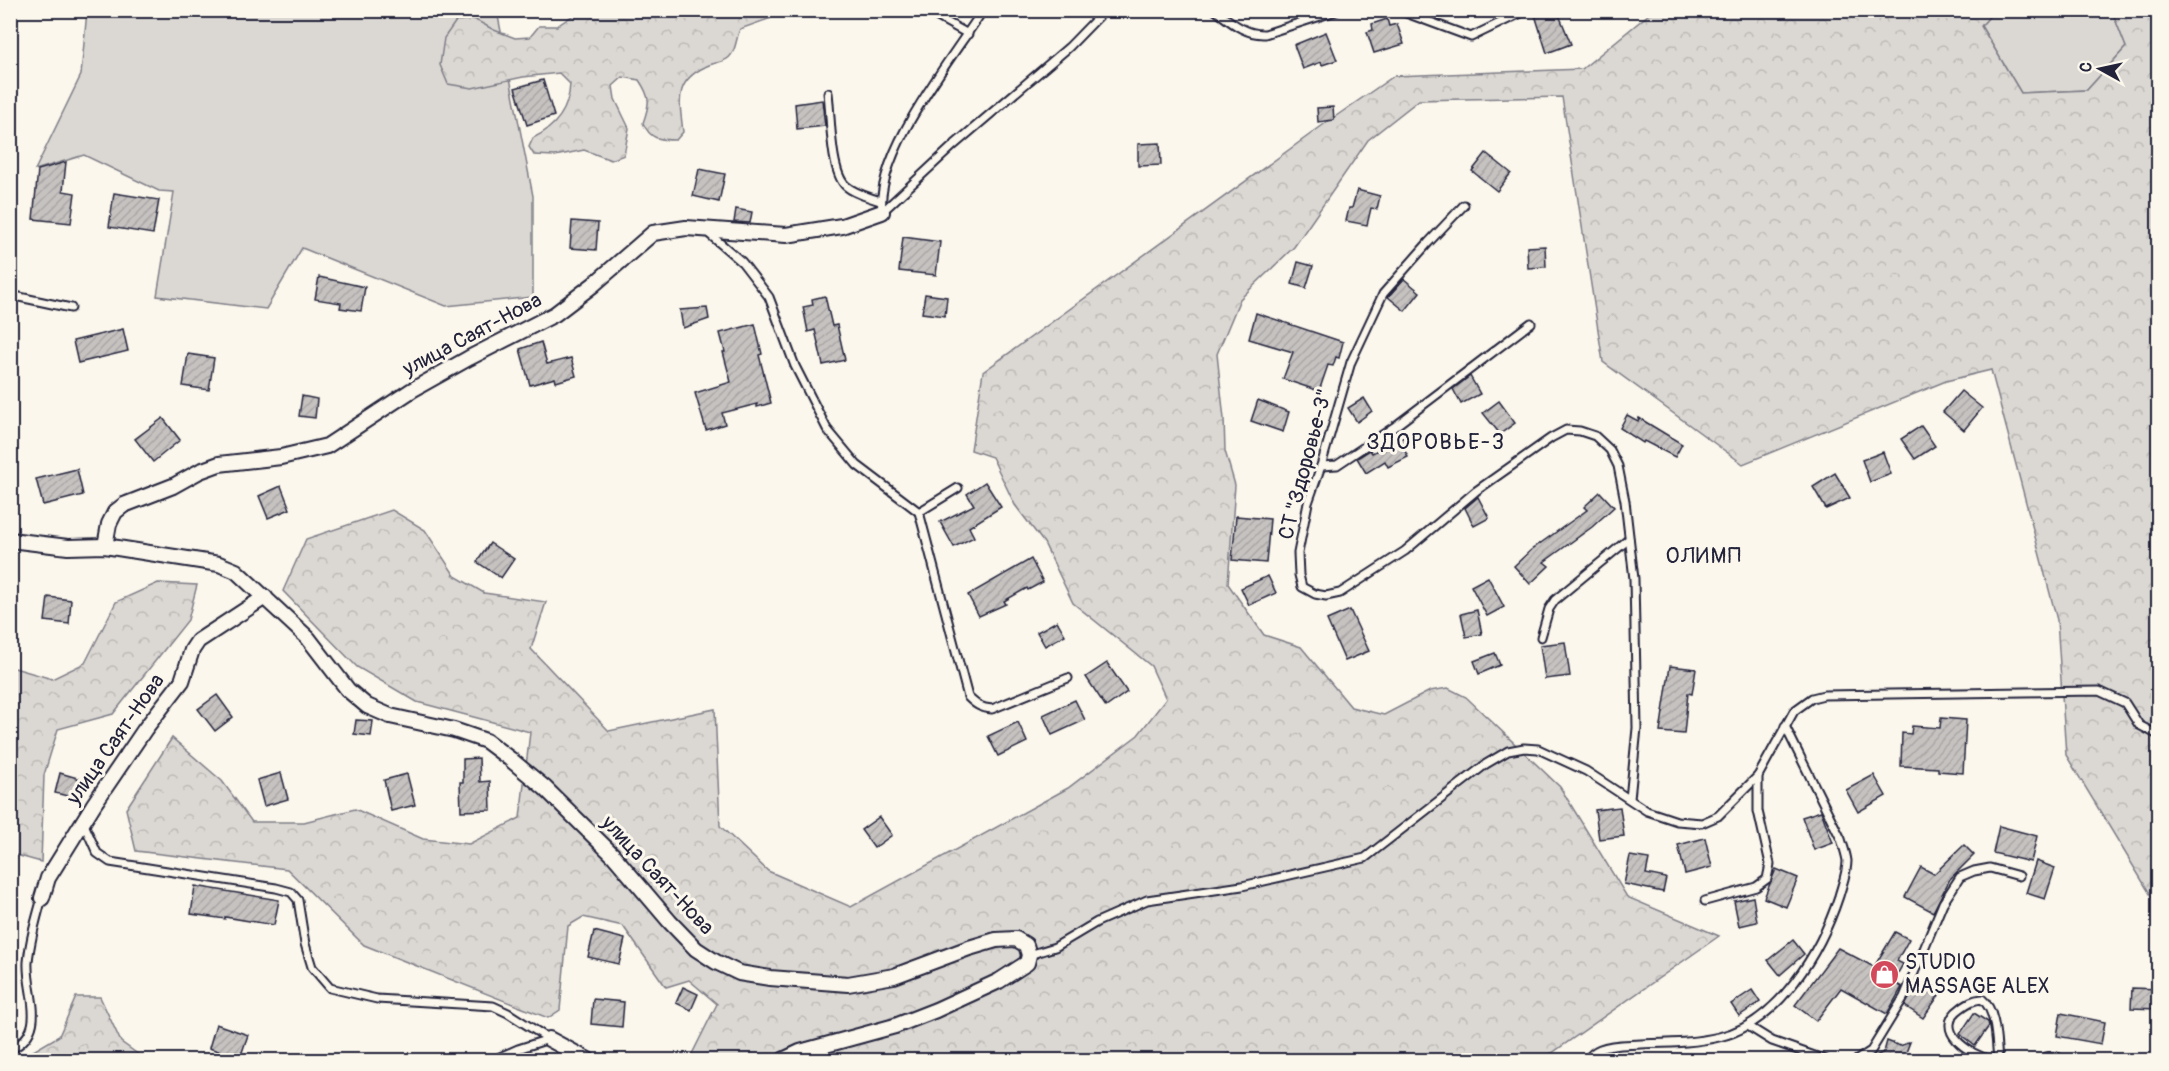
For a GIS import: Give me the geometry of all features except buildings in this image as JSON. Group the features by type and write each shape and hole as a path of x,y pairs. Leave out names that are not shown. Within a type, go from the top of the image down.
{"street":[{"name":"улица Саят-Нова","path":"105,546 109,524 115,512 124,505 173,486 200,471 219,464 281,457 327,446 412,390 555,314 593,285 653,233 686,228 786,235 842,226 881,207"},
{"name":"улица Саят-Нова","path":"10,540 68,547 105,546 219,564 236,571 308,638 348,690 367,706 390,716 454,730 486,741 510,759 545,788 614,855 670,922 696,949 739,973 770,978 848,984 894,976 996,940 1016,939 1026,945 1029,955"},
{"name":"улица Саят-Нова","path":"42,898 48,878 83,822 145,729 182,681 192,650 198,641 265,597"},
{"path":"783,1060 800,1052 895,1026 936,1010 999,981 1027,963 1029,955"},
{"path":"549,1039 588,1060"},
{"path":"2048,1060 2056,1060"}],"lane":[{"path":"925,10 968,34"},
{"path":"881,207 887,171 896,150 919,107 983,10"},
{"path":"881,207 1069,47 1105,10"},
{"path":"1215,10 1239,28 1256,34 1265,34 1339,10"},
{"path":"1398,10 1471,36 1527,10"},
{"path":"828,93 836,169 844,185 881,207"},
{"name":"СТ \"Здоровье-3\"","path":"1464,205 1383,294 1351,362 1321,466 1308,502 1298,554 1302,586 1315,594 1326,596 1340,593 1405,551 1476,491 1551,438 1566,430 1580,431 1595,436 1615,457 1625,501 1634,579 1637,728 1630,800"},
{"path":"704,230 742,262 769,297 795,366 827,429 857,465 919,512 968,697 975,705 992,708 1068,678"},
{"path":"10,295 71,308"},
{"path":"1321,466 1337,465 1394,427 1531,323"},
{"path":"919,512 958,488"},
{"path":"1541,637 1549,609 1555,600 1629,539"},
{"path":"1029,955 1055,946 1097,922 1147,900 1242,886 1365,858 1486,764 1508,751 1524,748 1538,749 1586,771 1647,811 1677,821 1701,823 1718,816 1758,776 1794,711 1802,704 1824,695 2099,691 2125,703 2139,725 2158,735"},
{"path":"1587,1060 1594,1052 1610,1046 1669,1043 1719,1037 1748,1026 1779,1000 1813,956 1833,914 1846,871 1847,858 1841,839 1785,726"},
{"path":"1705,901 1756,888 1767,879 1770,864 1758,811 1758,776"},
{"path":"83,822 97,853 110,862 291,892 298,900 305,944 312,967 330,988 377,999 492,1006 508,1012 549,1039"},
{"path":"1857,1060 1871,1051 1904,997 1943,903 1960,877 1990,867 2019,876"},
{"path":"10,1050 16,1047 30,1031 35,1016 28,965 32,931 42,898"},
{"path":"1992,1060 1961,1045 1950,1033 1949,1022 1953,1014 1972,1000 1982,999 1988,1004 1993,1021 1998,1060"},
{"path":"1748,1026 1772,1041 1826,1060"},
{"path":"493,1060 549,1039"}],"green space":[{"path":"1654,10 1994,11 1981,26 2021,93 2087,90 2126,47 2112,11 2158,11 2158,907 2066,755 2057,620 1991,370 1946,381 1743,464 1603,362 1562,97 1419,100 1368,140 1294,247 1240,299 1217,354 1225,451 1235,485 1228,584 1264,635 1301,647 1351,707 1384,715 1430,691 1448,688 1466,697 1560,787 1627,897 1719,936 1552,1053 1525,1060 1236,1060 1229,1053 1214,1060 689,1060 717,1004 689,980 666,987 623,926 583,917 568,926 560,1010 548,1018 364,945 287,869 136,851 126,809 172,738 222,781 252,822 304,822 355,809 423,839 469,844 520,818 530,732 417,702 357,667 283,591 306,539 392,510 425,530 455,576 484,593 546,602 531,649 609,731 715,709 720,826 768,871 851,907 1068,788 1138,735 1166,699 1151,666 1073,603 1044,543 1015,505 992,457 971,450 983,372 1394,76 1582,69"},
{"path":"87,11 497,11 533,196 533,297 446,306 302,248 266,309 157,296 174,192 159,191 84,155 35,170 81,75"},
{"path":"603,11 791,11 740,29 730,56 707,66 688,79 683,87 680,103 683,132 676,140 660,139 649,132 643,123 648,105 646,92 639,80 623,77 613,86 615,99 629,128 624,155 611,160 584,150 555,156 534,155 529,147 533,138 555,123 564,109 570,84 559,73 523,77 472,88 448,84 440,65 444,38 456,21 474,19 515,38 530,37 539,26 557,26 575,14"},
{"path":"1994,11 2112,11 2126,47 2087,90 2021,93 1981,26"},
{"path":"158,583 197,585 188,620 113,714 58,729 44,775 41,862 12,854 11,667 52,679 85,663 116,602"},
{"path":"76,997 100,997 121,1042 146,1060 18,1060 59,1036"}],"place":[{"name":"STUDIO MASSAGE ALEX","path":"1884,974"}],"district":[{"name":"ЗДОРОВЬЕ-3","path":"1436,441"},
{"name":"ОЛИМП","path":"1704,555"}]}
